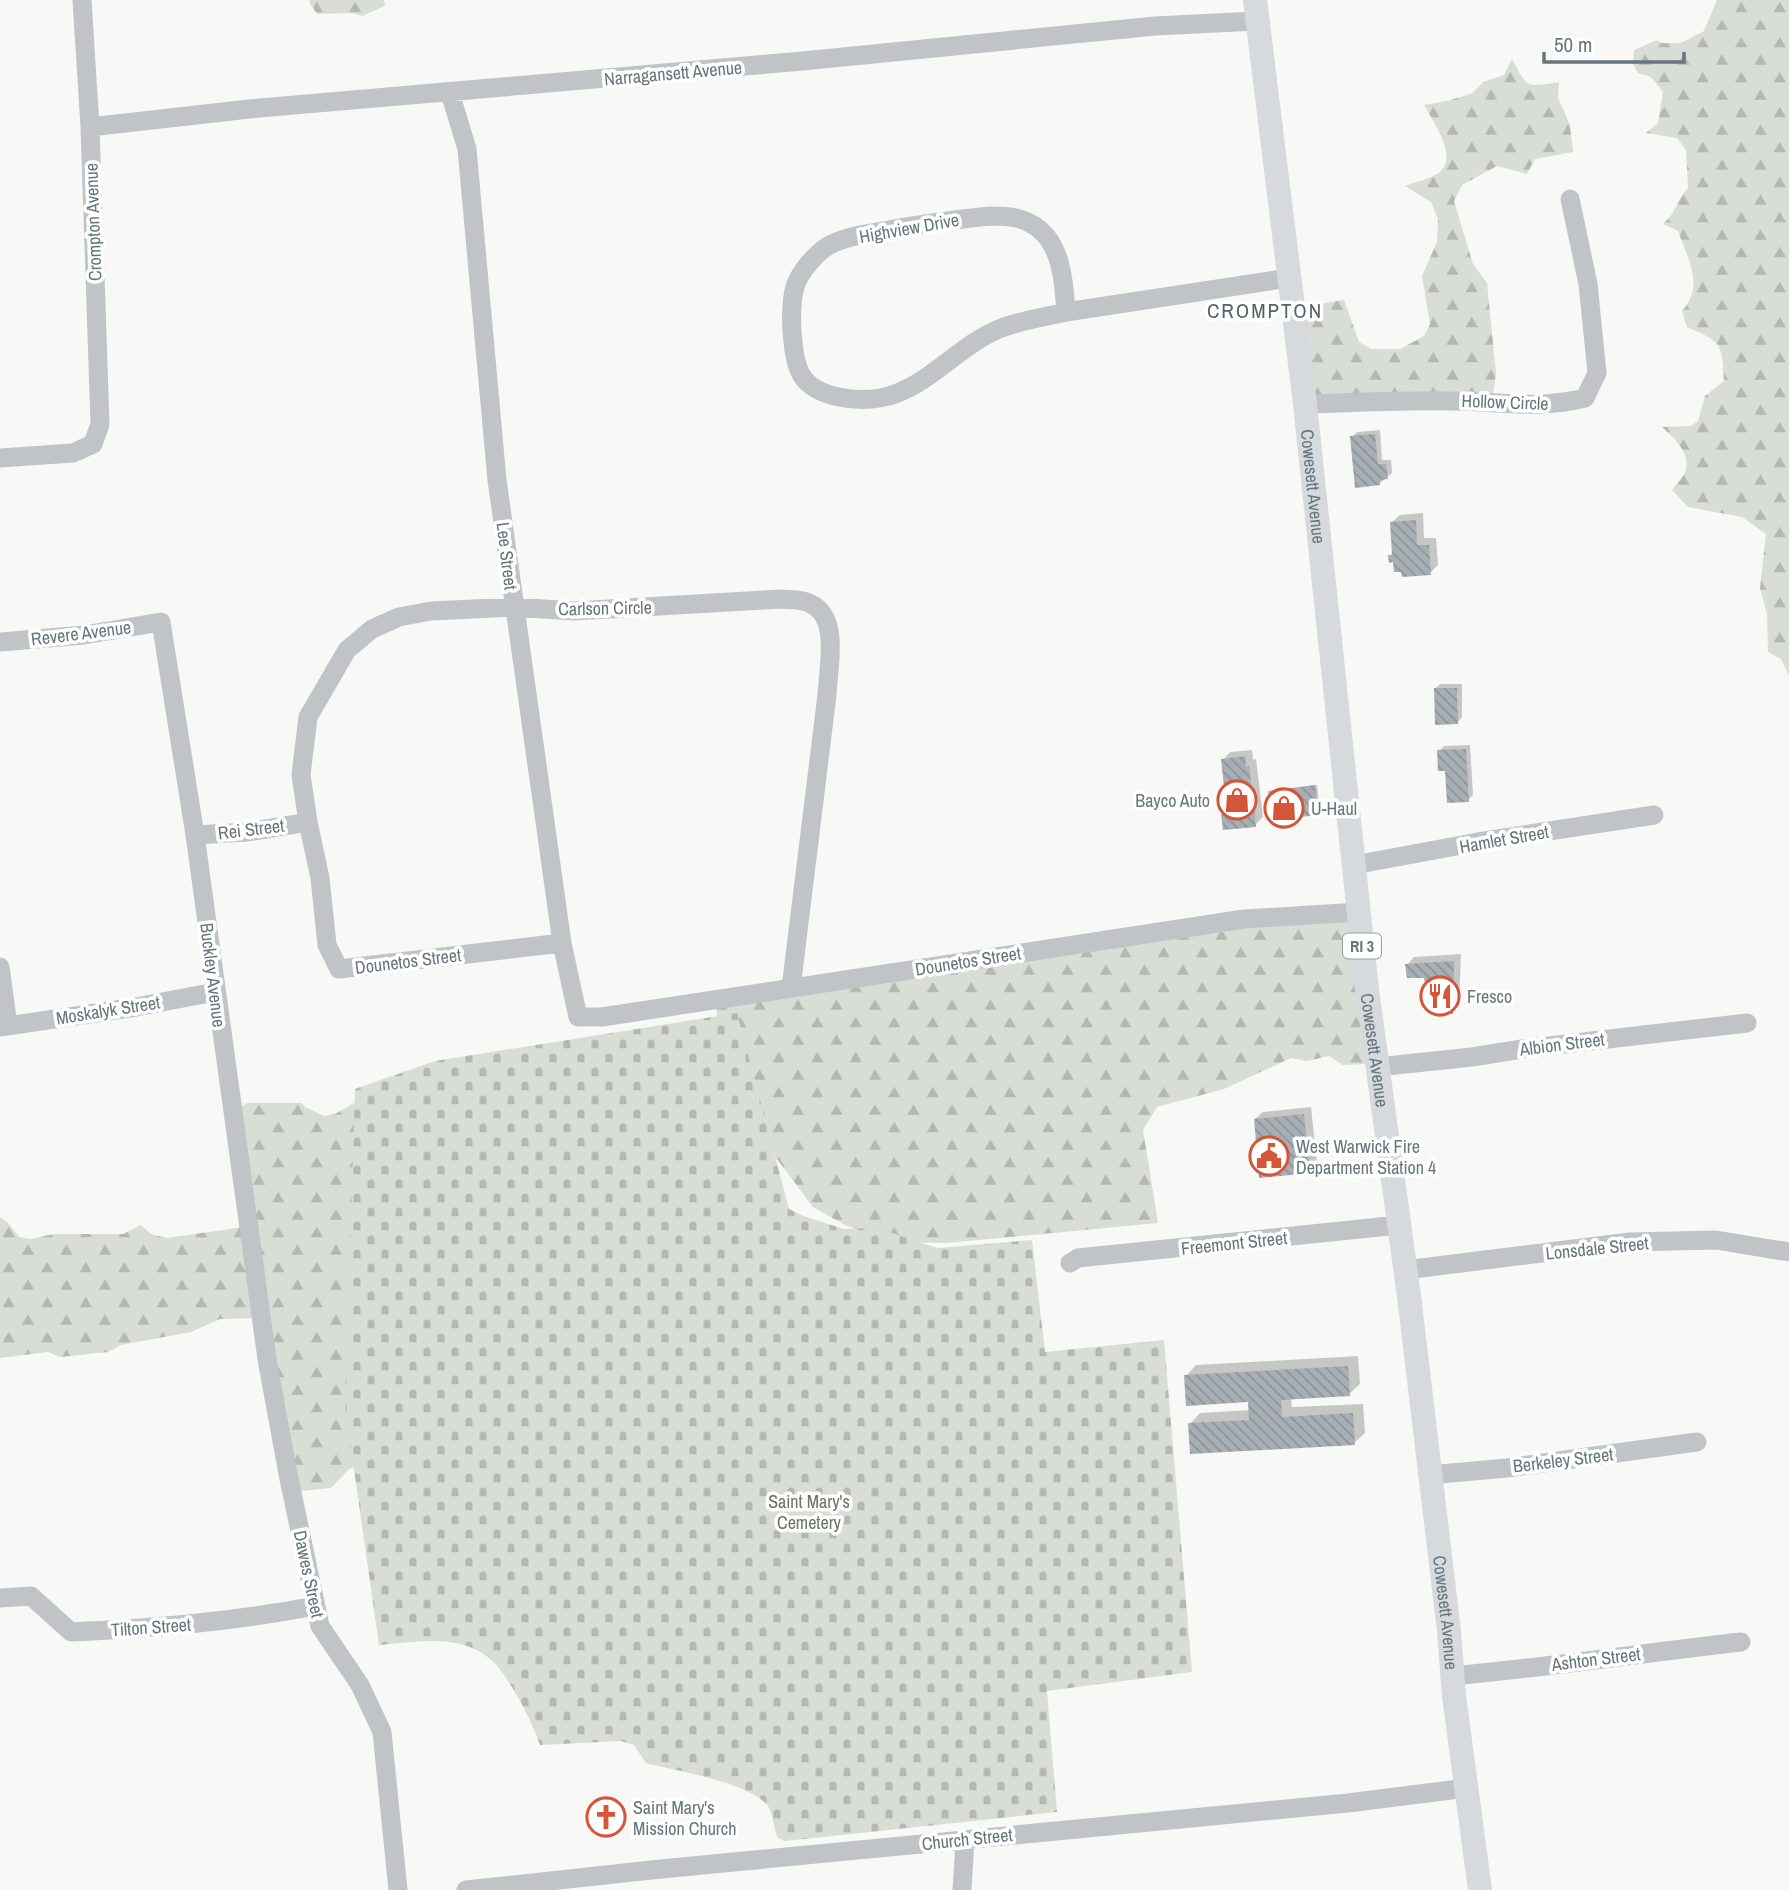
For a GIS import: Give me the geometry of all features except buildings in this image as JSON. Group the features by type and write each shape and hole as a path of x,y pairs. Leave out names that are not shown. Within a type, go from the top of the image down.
{"main road":[{"name":"Cowesett Avenue","path":"1256,10 1305,404 1377,1067 1405,1270 1480,1890"}],"street":[{"name":"Crompton Avenue","path":"0,458 73,453 93,444 100,424 90,127 82,0"},
{"name":"Narragansett Avenue","path":"90,127 249,109 1033,40 1155,26 1256,10"},
{"name":"Lee Street","path":"450,93 467,149 495,467 562,943 578,1017"},
{"name":"Hollow Circle","path":"1305,404 1452,401 1525,406 1564,403 1585,398 1597,373 1588,284 1570,199"},
{"name":"Highview Drive","path":"1066,312 1063,269 1053,247 1037,227 1016,218 989,216 937,221 856,236 827,247 807,266 795,286 792,317 794,352 802,377 821,391 849,398 880,398 906,389 998,329 1066,312 1289,278"},
{"name":"Carlson Circle","path":"338,967 327,945 320,878 308,822 302,775 308,717 347,650 373,629 399,617 431,611 513,607 574,611 781,599 808,602 824,613 829,649 827,695 792,988"},
{"name":"Revere Avenue","path":"0,642 84,635 161,622"},
{"name":"Buckley Avenue","path":"161,622 195,835 262,1328"},
{"name":"Hamlet Street","path":"1354,865 1478,842 1654,815"},
{"name":"Rei Street","path":"195,835 248,832 308,822"},
{"name":"Dounetos Street","path":"578,1017 602,1017 1244,919 1359,912"},
{"name":"Dounetos Street","path":"338,967 339,970 562,943"},
{"path":"0,967 4,1026"},
{"name":"Moskalyk Street","path":"4,1026 136,1007 215,992"},
{"name":"Albion Street","path":"1377,1067 1747,1023"},
{"name":"Freemont Street","path":"1070,1263 1078,1258 1399,1225"},
{"name":"Lonsdale Street","path":"1405,1270 1630,1242 1716,1240 1789,1252"},
{"name":"Dawes Street","path":"262,1328 285,1459 320,1626 359,1685 382,1732 398,1890"},
{"name":"Berkeley Street","path":"1429,1475 1507,1468 1697,1442"},
{"name":"Tilton Street","path":"0,1598 31,1596 71,1632 175,1627 253,1618 315,1606"},
{"name":"Ashton Street","path":"1452,1675 1515,1670 1577,1660 1741,1642"},
{"name":"Church Street","path":"466,1890 674,1867 1348,1803 1468,1787"},
{"path":"962,1890 965,1840"}],"green space":[{"path":"310,0 384,0 385,6 362,16 352,13 317,14"},
{"path":"1717,0 1789,0 1789,676 1781,659 1768,652 1767,614 1760,588 1766,534 1742,517 1688,507 1672,490 1686,469 1685,455 1678,443 1662,427 1691,426 1698,421 1705,396 1724,381 1718,345 1707,336 1687,327 1682,311 1692,292 1690,262 1678,231 1663,224 1688,188 1686,150 1677,138 1646,133 1658,123 1663,92 1651,77 1638,73 1633,64 1634,50 1657,40 1661,43 1681,43 1704,31"},
{"path":"1512,59 1521,76 1529,84 1559,82 1558,98 1570,125 1573,152 1535,159 1527,174 1497,166 1462,185 1454,201 1473,264 1487,283 1496,373 1492,402 1307,405 1294,308 1344,300 1359,342 1371,349 1400,349 1424,336 1430,324 1422,276 1437,242 1438,219 1431,202 1405,186 1437,174 1444,168 1446,150 1424,105 1473,93 1483,82 1504,75"},
{"path":"1362,913 1382,1063 1343,1065 1329,1056 1307,1061 1291,1058 1224,1089 1157,1107 1143,1130 1158,1223 947,1243 896,1242 845,1225 813,1207 759,1135 725,1074 715,1000 794,987"},
{"name":"Saint Mary's Cemetery","path":"737,1013 789,1209 844,1229 877,1228 937,1248 1032,1240 1045,1352 1164,1340 1192,1672 1047,1691 1057,1812 785,1841 777,1837 770,1809 759,1798 729,1784 646,1763 634,1745 621,1741 540,1745 506,1678 489,1658 477,1650 436,1641 379,1645 345,1406 355,1089 435,1061"},
{"path":"405,1069 399,1460 349,1469 331,1488 292,1492 258,1318 220,1319 191,1332 121,1345 108,1352 60,1357 48,1352 0,1358 0,1217 19,1237 30,1239 54,1234 123,1234 141,1225 151,1234 167,1238 243,1227 230,1113 247,1103 302,1103 324,1116 335,1114 361,1099 392,1092"}],"place":[{"name":"Bayco Auto","path":"1237,800"},
{"name":"U-Haul","path":"1284,808"},
{"name":"Fresco","path":"1440,996"},
{"name":"West Warwick Fire Department Station 4","path":"1269,1156"},
{"name":"Saint Mary's Mission Church","path":"606,1817"}],"district":[{"name":"CROMPTON","path":"1265,310"}]}
